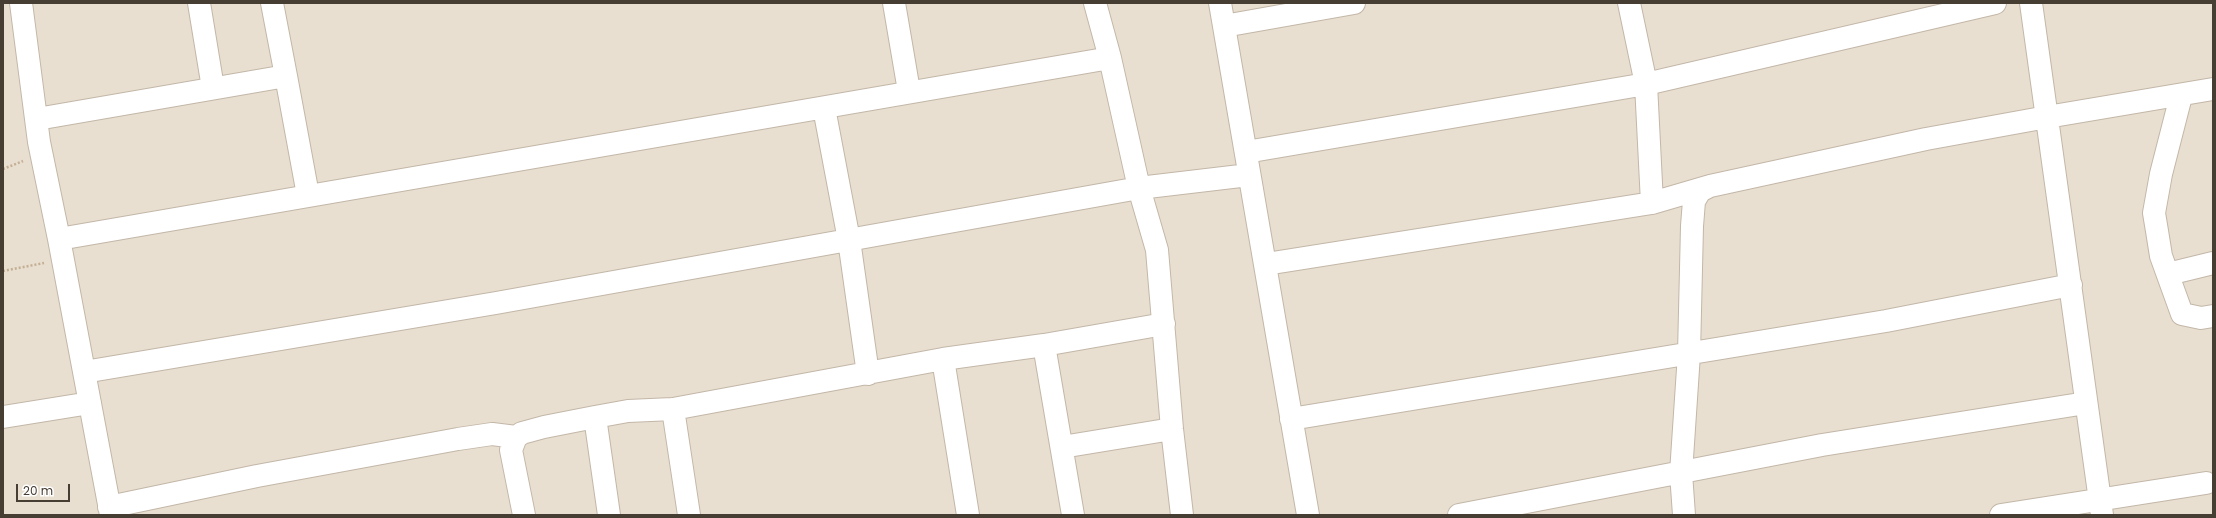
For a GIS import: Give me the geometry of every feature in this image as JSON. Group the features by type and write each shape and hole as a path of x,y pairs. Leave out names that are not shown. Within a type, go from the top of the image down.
{"street":[{"path":"21,3 39,142 61,249 110,511 257,476 458,439 492,434 516,437"},
{"path":"199,3 213,88"},
{"path":"272,3 308,195"},
{"path":"894,3 909,91"},
{"path":"1095,3 1110,58 1139,188 1157,250 1172,429 1182,515"},
{"path":"1220,3 1308,515"},
{"path":"1629,3 1646,84 1652,203"},
{"path":"1246,152 1646,84 1996,3"},
{"path":"2031,3 2071,285 2100,507"},
{"path":"1224,26 1344,4"},
{"path":"61,249 308,195 824,108 909,91 1110,58"},
{"path":"37,119 286,76"},
{"path":"1266,264 1652,203 1710,186 1926,139 2047,117 2213,90"},
{"path":"2181,96 2161,174 2154,213 2161,256 2182,314 2201,318 2213,316"},
{"path":"824,108 849,240 868,374"},
{"path":"84,372 496,303 1139,188 1249,175"},
{"path":"1684,515 1681,473 1689,354 1694,201 1700,191 1710,186"},
{"path":"2168,274 2213,263"},
{"path":"1291,419 1689,354 1886,320 2071,285"},
{"path":"524,515 511,450 516,437 522,433 595,416 628,411 673,408 868,374 943,359 1044,345 1164,324"},
{"path":"1044,345 1073,515"},
{"path":"943,359 968,515"},
{"path":"3,417 90,403"},
{"path":"1459,515 1822,445 2086,403"},
{"path":"673,408 689,515"},
{"path":"595,416 609,515"},
{"path":"1062,447 1172,429"},
{"path":"2001,515 2100,507 2206,484"}],"path":[{"path":"3,271 61,249"}],"shaded area":[{"path":"3,3 2213,3 2213,515 3,515"}]}
